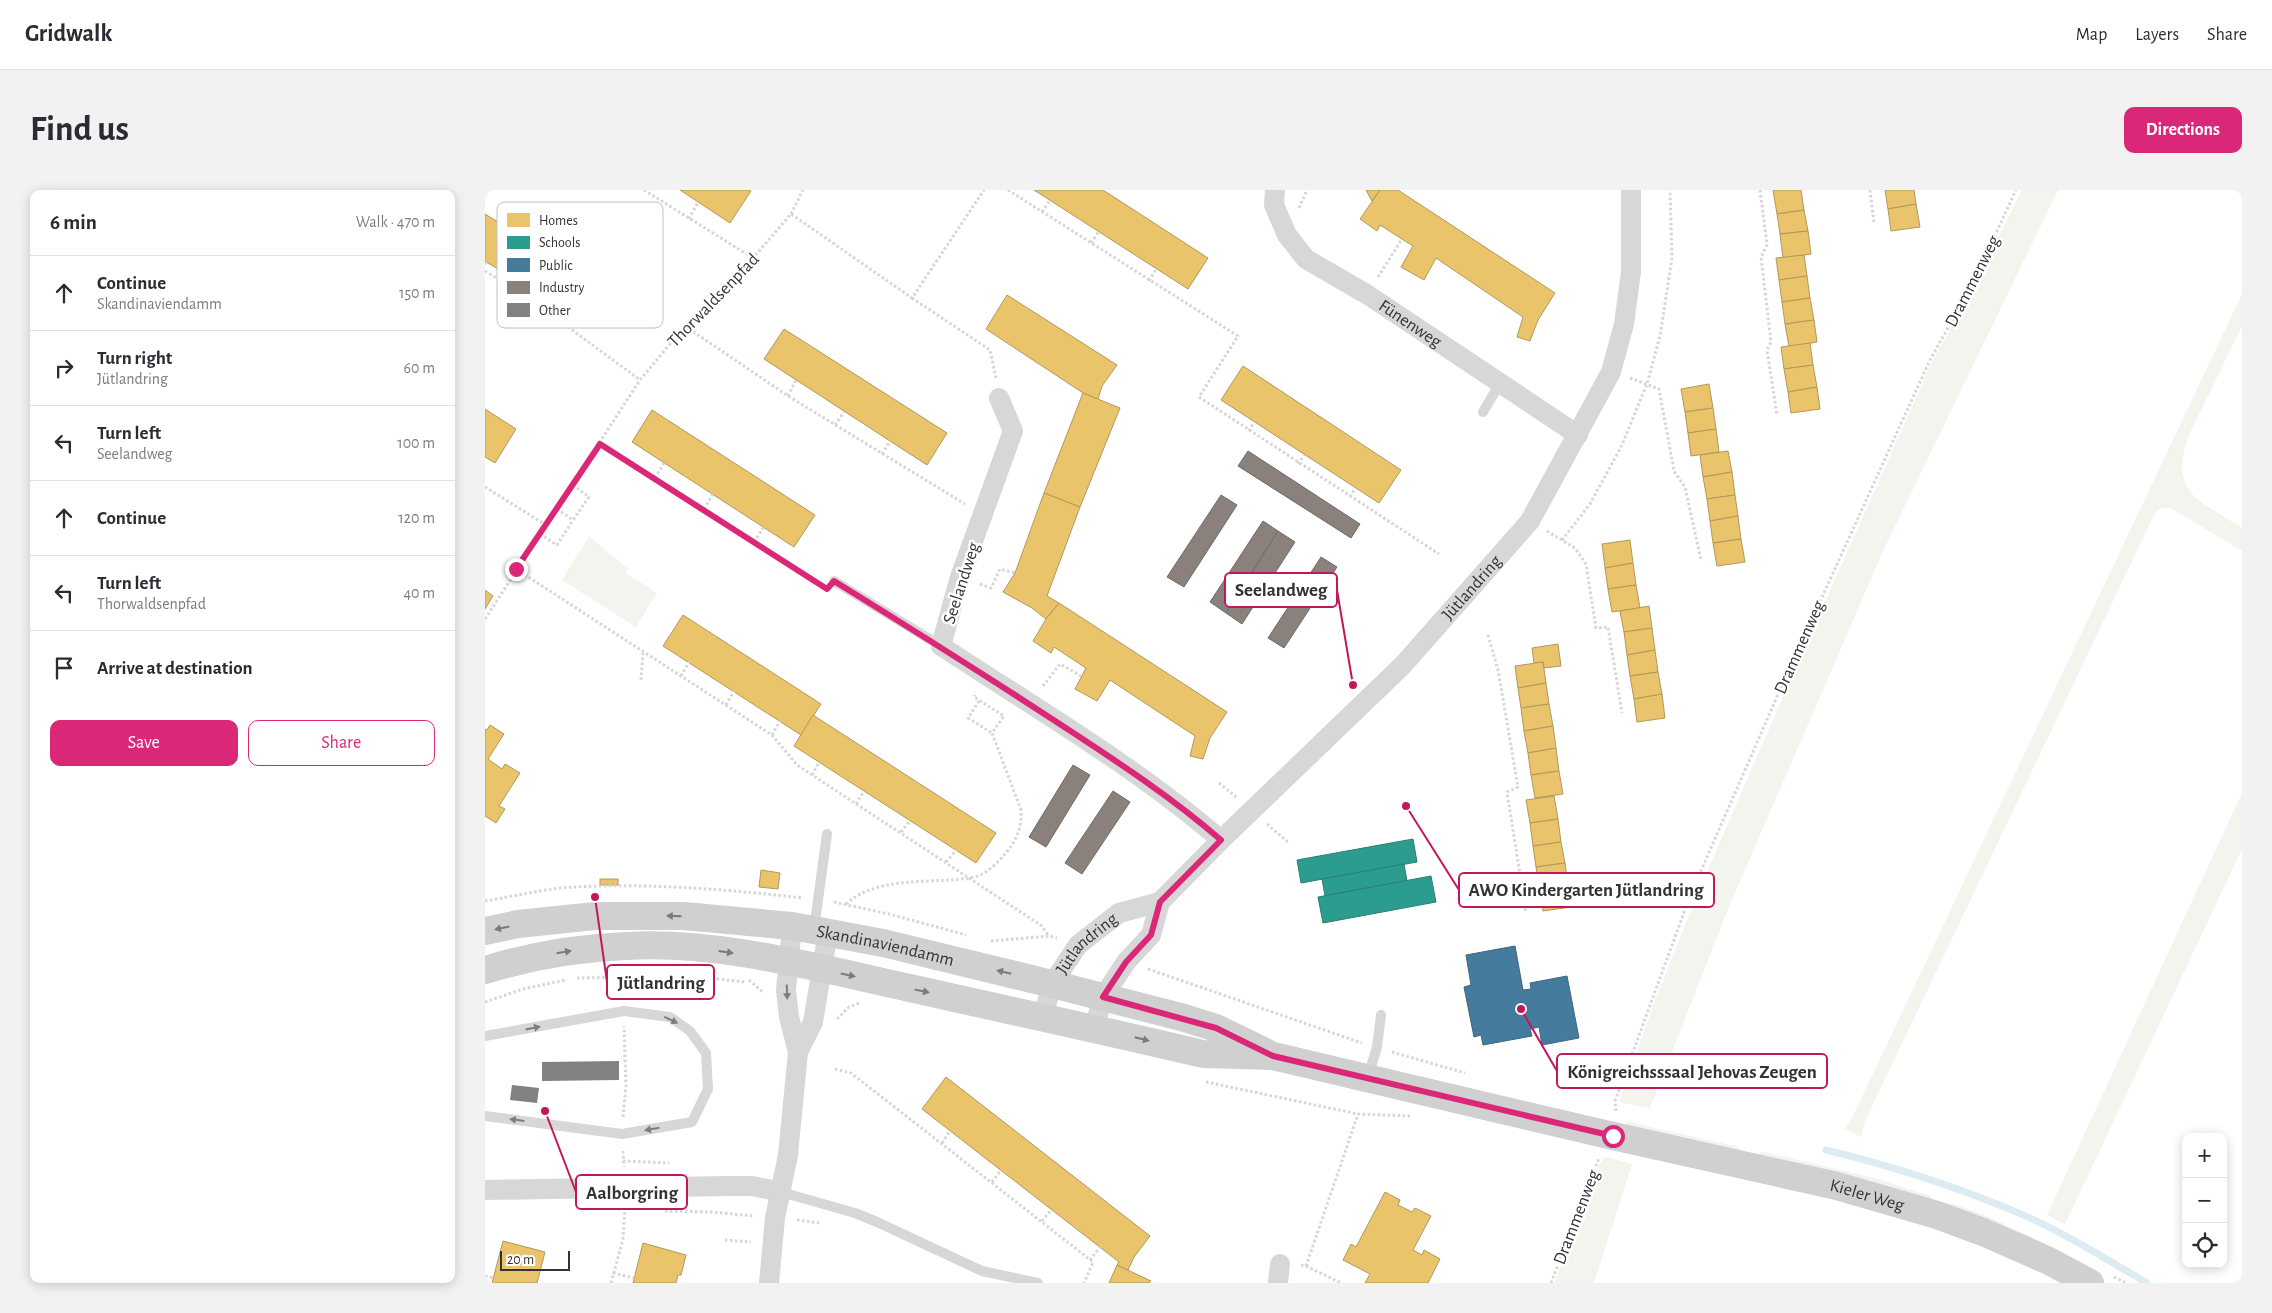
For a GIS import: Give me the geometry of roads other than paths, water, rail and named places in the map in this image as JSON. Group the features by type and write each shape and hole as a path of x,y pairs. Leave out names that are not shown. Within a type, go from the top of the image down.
{"street":[{"name":"Fünenweg","path":"1275,190 1274,205 1287,235 1306,258 1368,295 1578,435"},
{"name":"Jütlandring","path":"1094,1029 1103,997 1126,962 1151,935 1160,902 1221,840 1403,666 1530,521 1611,372 1624,324 1631,272 1631,190"},
{"name":"Seelandweg","path":"999,398 1013,431 960,577 941,646 1113,759 1189,812 1221,840"},
{"name":"Jütlandring","path":"1043,1017 1052,984 1077,945 1119,913 1160,902"},
{"name":"Skandinaviendamm","path":"485,931 518,924 595,916 684,916 811,929 1052,984 1216,1028 1273,1056"},
{"path":"769,1283 775,1218 788,1155 798,1052 789,1017 786,990 788,962 811,929"},
{"path":"798,1052 813,1022 822,969 811,929"},
{"name":"Skandinaviendamm","path":"485,970 516,961 567,951 627,946 711,949 822,969 1209,1055 1273,1056 1634,1141"},
{"name":"Kieler Weg","path":"1634,1141 1837,1186 1937,1215 1983,1232 2049,1261 2089,1283"},
{"path":"485,1190 752,1186 781,1192"}],"lane":[{"path":"1483,412 1500,383"},
{"path":"834,581 941,646"},
{"path":"811,929 827,834"},
{"path":"485,1036 624,1011 670,1017 690,1031 705,1053 707,1090 692,1122 622,1134 485,1116"},
{"path":"1368,1077 1377,1047 1381,1016"},
{"path":"781,1192 855,1213 982,1271 1039,1283"}],"waterway":[{"path":"1826,1150 1925,1178 1997,1204 2053,1229 2147,1283"}],"place":[{"name":"Seelandweg","path":"1353,685"},
{"name":"AWO Kindergarten Jütlandring","path":"1406,806"},
{"name":"Jütlandring","path":"595,897"},
{"name":"Königreichsssaal Jehovas Zeugen","path":"1521,1009"},
{"name":"Aalborgring","path":"545,1111"}]}
